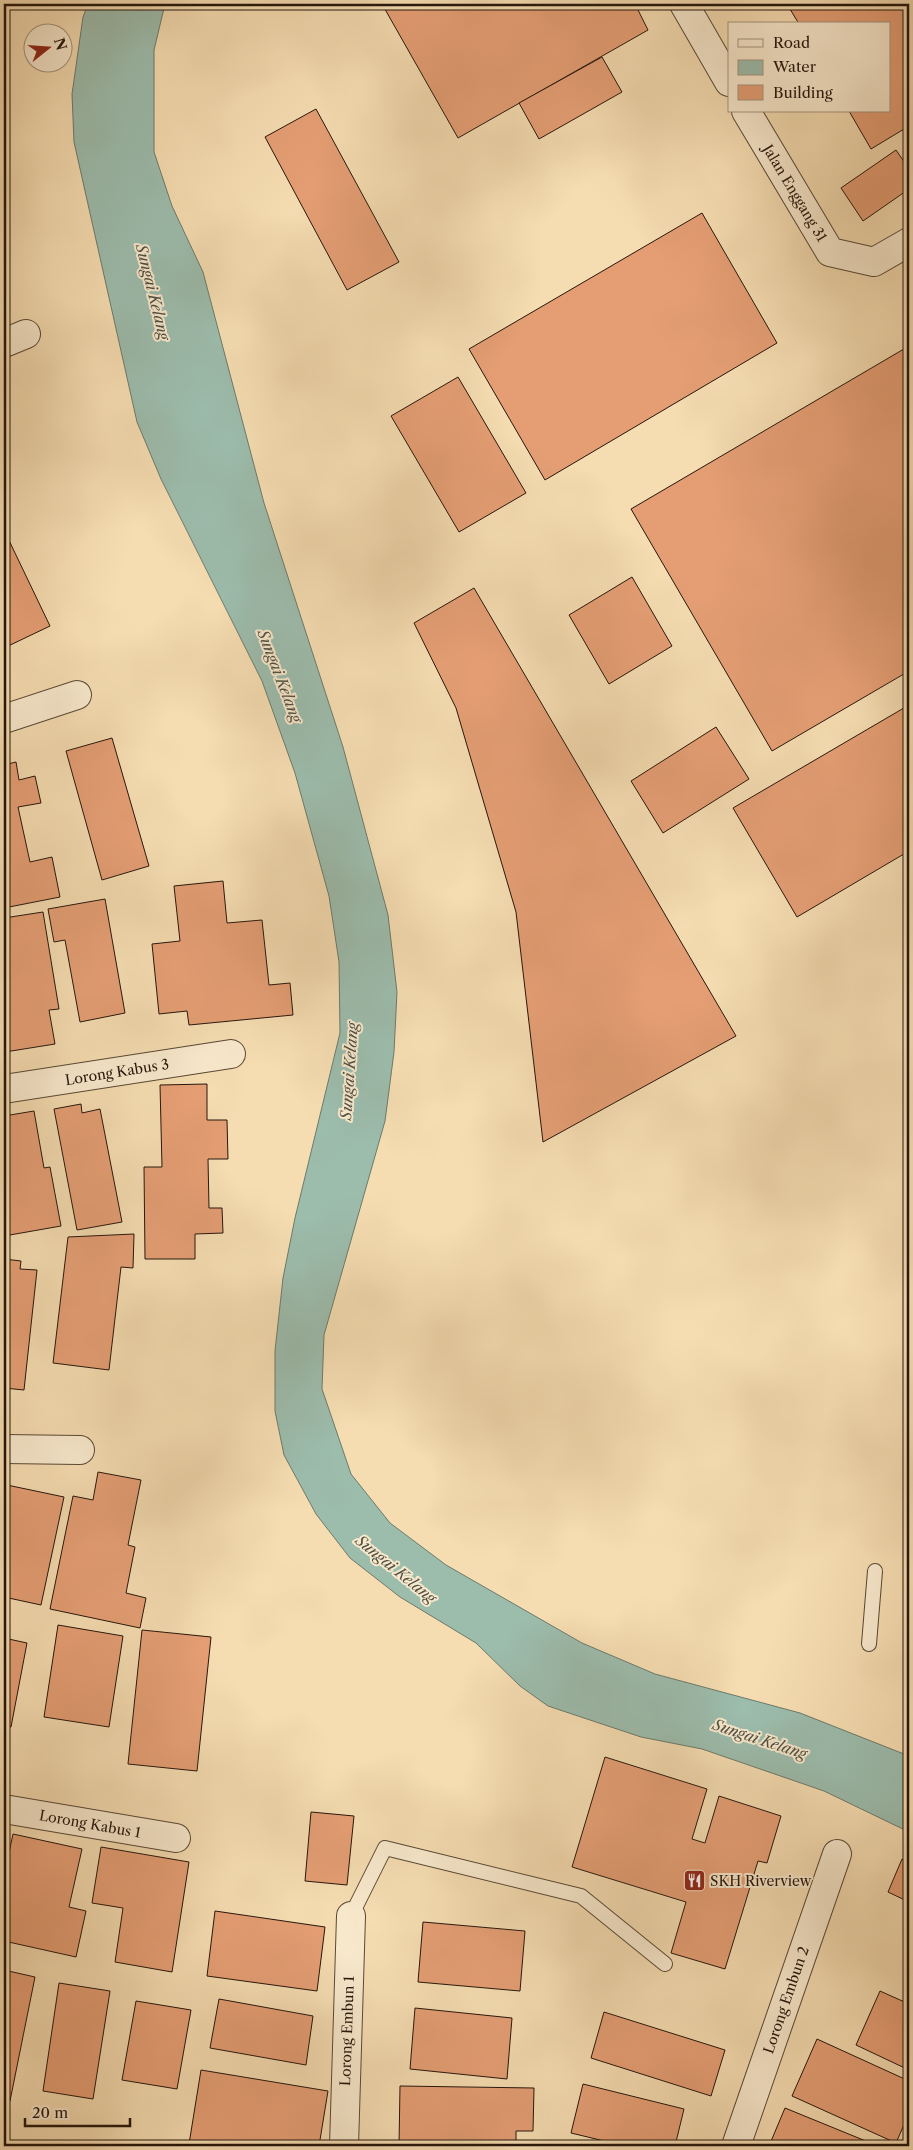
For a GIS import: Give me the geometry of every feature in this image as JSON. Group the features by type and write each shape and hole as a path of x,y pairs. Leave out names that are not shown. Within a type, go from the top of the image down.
{"street":[{"path":"684,4 728,80"},
{"name":"Jalan Enggang 31","path":"747,112 830,252 874,262 909,242"},
{"path":"4,719 77,695"},
{"name":"Lorong Kabus 3","path":"4,1089 231,1054"},
{"path":"4,1449 80,1450"},
{"name":"Lorong Kabus 1","path":"4,1809 176,1838"},
{"name":"Lorong Embun 2","path":"736,2146 837,1854"},
{"name":"Lorong Embun 1","path":"344,2146 351,1916"}],"lane":[{"path":"870,1644 875,1571"},
{"path":"351,1916 384,1848 581,1896 665,1964"}],"water":[{"name":"Sungai Kelang","path":"88,4 165,4 154,50 154,152 172,206 203,272 264,503 343,747 388,915 397,992 394,1052 385,1121 324,1335 322,1389 351,1474 390,1523 446,1565 582,1643 655,1674 800,1713 909,1756 909,1832 824,1791 702,1749 641,1737 548,1706 520,1686 476,1643 400,1597 350,1558 316,1514 284,1455 275,1411 275,1351 283,1278 295,1218 340,1033 339,962 329,896 295,773 262,681 161,479 137,422 74,142 72,94 83,17"}],"building":[{"path":"382,4 635,4 648,30 458,138"},
{"path":"787,4 909,4 909,126 871,149 850,112 890,112 890,22 798,22"},
{"path":"602,57 622,92 539,139 519,103"},
{"path":"316,109 399,262 347,290 265,137"},
{"path":"896,150 909,169 909,189 863,221 841,188"},
{"path":"702,213 777,343 545,480 469,349"},
{"path":"909,346 909,671 772,751 631,509"},
{"path":"458,377 526,493 459,532 391,416"},
{"path":"4,530 50,626 4,648"},
{"path":"632,577 672,646 609,684 569,615"},
{"path":"474,588 736,1036 543,1142 516,912 456,708 414,623"},
{"path":"909,705 909,851 797,917 733,808"},
{"path":"716,727 749,779 663,833 631,781"},
{"path":"112,738 149,866 102,880 66,751"},
{"path":"16,762 19,780 35,776 41,803 18,807 30,862 52,857 60,897 4,908 4,765"},
{"path":"223,881 227,923 262,920 269,985 290,983 293,1015 189,1025 187,1011 159,1014 152,944 180,941 174,886"},
{"path":"105,899 125,1013 80,1022 65,940 54,942 48,909"},
{"path":"43,912 59,1009 49,1010 55,1044 5,1052 4,918"},
{"path":"207,1084 207,1120 227,1120 228,1159 208,1159 209,1208 222,1208 223,1233 195,1234 195,1259 145,1259 144,1167 162,1167 160,1085"},
{"path":"81,1104 82,1113 100,1109 122,1222 77,1230 54,1109"},
{"path":"34,1111 44,1168 50,1167 61,1226 4,1236 4,1129 6,1129 4,1116"},
{"path":"134,1234 133,1268 121,1267 109,1370 53,1363 68,1237"},
{"path":"4,1259 21,1261 20,1269 37,1270 24,1390 4,1388"},
{"path":"98,1472 141,1480 128,1545 135,1547 126,1593 146,1598 140,1628 50,1609 73,1496 93,1500"},
{"path":"7,1485 64,1497 41,1605 4,1597 4,1502"},
{"path":"58,1625 123,1636 109,1727 44,1717"},
{"path":"142,1630 211,1637 197,1771 128,1764"},
{"path":"4,1638 27,1643 11,1727 4,1726"},
{"path":"605,1757 707,1789 692,1839 705,1843 719,1796 781,1816 767,1863 758,1861 725,1969 671,1953 686,1902 572,1867"},
{"path":"311,1812 354,1816 347,1885 305,1881"},
{"path":"13,1834 82,1849 69,1907 86,1911 76,1957 4,1941 4,1876"},
{"path":"101,1847 189,1862 172,1972 115,1962 123,1908 92,1903"},
{"path":"902,1859 909,1863 909,1902 888,1892"},
{"path":"215,1911 325,1927 317,1991 207,1976"},
{"path":"423,1922 525,1931 520,1991 418,1982"},
{"path":"4,1970 35,1977 10,2101 4,2099"},
{"path":"59,1983 110,1991 93,2099 43,2091"},
{"path":"880,1991 909,2004 909,2070 856,2045"},
{"path":"219,1999 313,2016 306,2065 210,2048"},
{"path":"136,2001 191,2010 177,2089 122,2080"},
{"path":"415,2008 512,2018 507,2079 410,2069"},
{"path":"604,2012 725,2050 711,2096 591,2058"},
{"path":"817,2039 909,2081 909,2113 896,2143 792,2096"},
{"path":"201,2070 328,2091 319,2146 200,2146 189,2144"},
{"path":"583,2084 684,2109 675,2146 625,2146 571,2133"},
{"path":"400,2086 534,2088 533,2131 516,2131 516,2146 399,2146"},
{"path":"785,2108 878,2146 769,2146"}],"place":[{"name":"SKH Riverview","path":"694,1881"}]}
